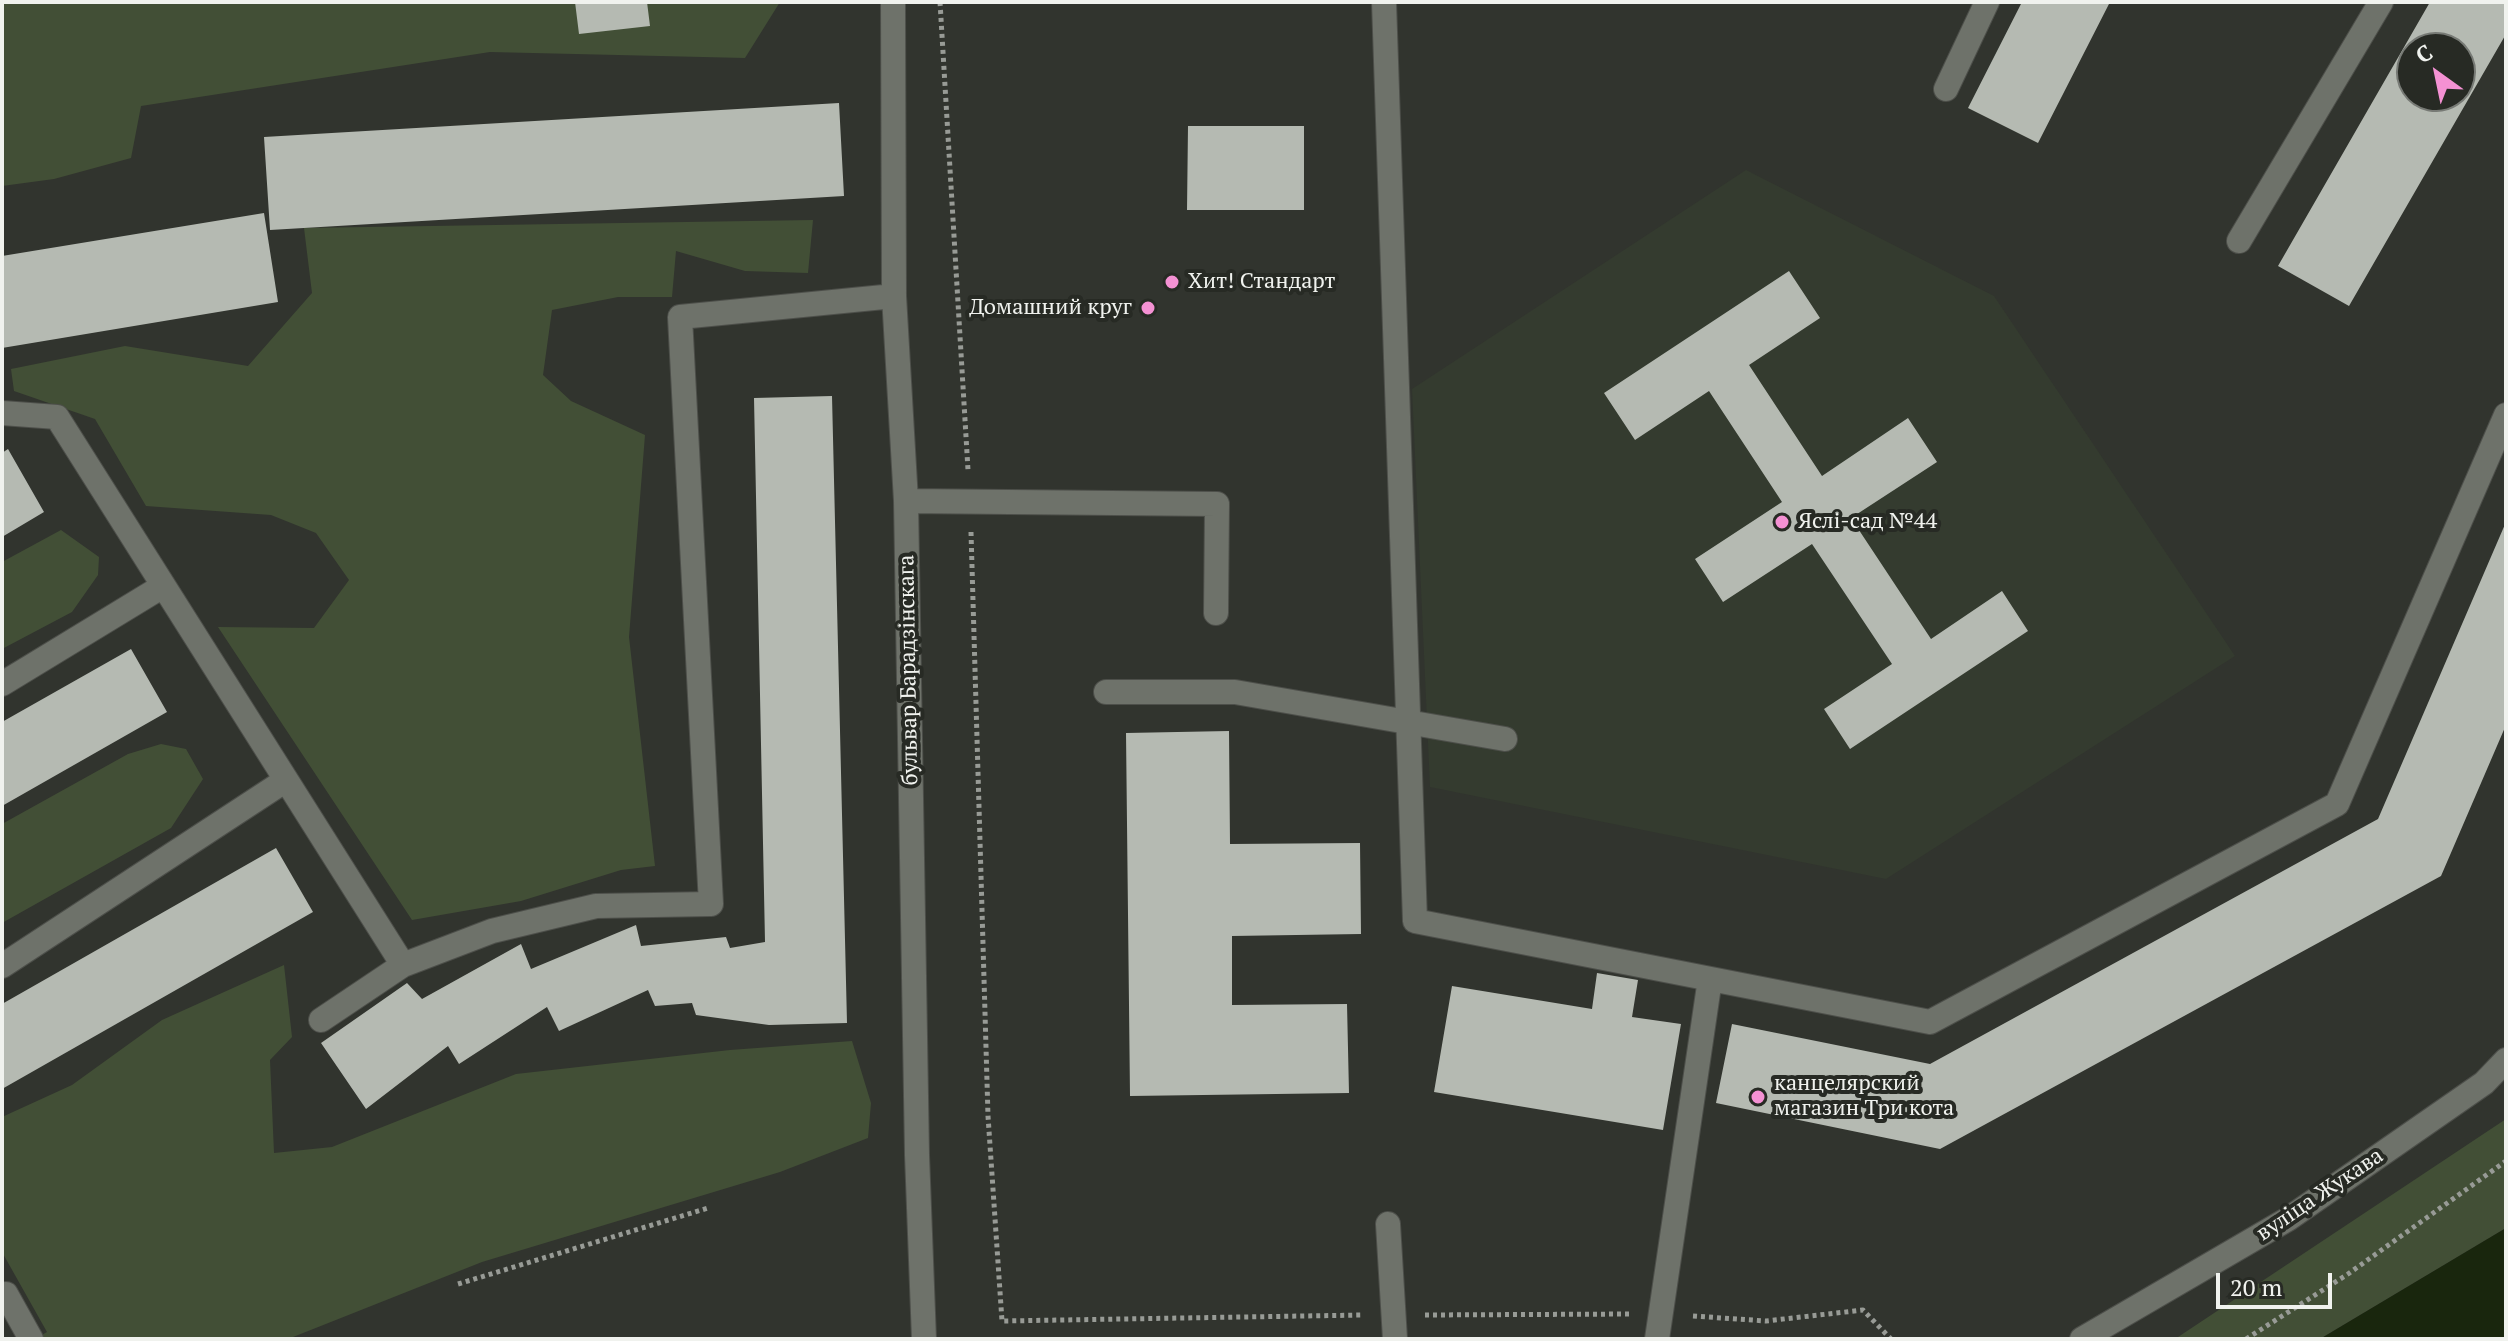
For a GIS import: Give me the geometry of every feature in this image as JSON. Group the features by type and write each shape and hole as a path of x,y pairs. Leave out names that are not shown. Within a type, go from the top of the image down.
{"street":[{"name":"бульвар Барадзінскага","path":"893,2 894,296 906,501 917,1155 924,1339"},
{"path":"1384,2 1415,921 1930,1022 2337,804 2506,415"},
{"path":"1946,89 1987,2"},
{"path":"2239,241 2381,2"},
{"path":"321,1020 403,965 492,931 596,906 711,904 680,317 894,296"},
{"path":"2,413 57,417 403,965"},
{"path":"906,501 1217,504 1216,613"},
{"path":"2,684 163,586"},
{"path":"1106,692 1235,692 1505,739"},
{"path":"2,966 286,780"},
{"path":"1657,1339 1710,979"},
{"name":"вуліца Жукава","path":"2082,1339 2288,1219 2484,1083 2506,1060"},
{"path":"1388,1224 1394,1327"},
{"path":"2,1296 6,1294 31,1339"}],"path":[{"path":"940,2 970,501 988,1116 1002,1321 1394,1327 1659,1313 1766,1321 1863,1310 1891,1339"},
{"path":"2246,1339 2348,1274 2506,1161"},
{"path":"458,1284 708,1208"}],"shaded area":[{"path":"2,2 780,2 745,58 490,52 141,106 131,158 54,179 2,186"},
{"name":"Яслі-сад №44","path":"1746,170 1994,296 2235,656 1886,879 1430,787 1412,389"},
{"path":"813,220 808,273 745,271 676,251 672,297 618,297 552,310 543,375 571,401 645,435 629,637 655,866 621,870 521,901 412,920 218,627 314,628 349,580 316,533 271,515 146,506 95,419 14,391 11,369 125,346 248,366 312,293 304,228"},
{"path":"61,530 99,557 98,575 72,612 2,649 2,562"},
{"path":"161,744 186,749 203,779 171,828 2,923 2,824 128,754"},
{"path":"284,965 292,1037 270,1060 274,1153 332,1147 516,1074 730,1050 852,1041 871,1103 868,1138 780,1172 482,1262 288,1339 41,1339 40,1336 47,1332 2,1252 2,1117 72,1085 162,1020"},
{"path":"2506,1119 2506,1228 2320,1339 2175,1339"},
{"path":"2506,1228 2506,1339 2320,1339"}],"building":[{"path":"575,2 647,2 650,26 579,34"},
{"path":"2022,2 2110,2 2038,143 1968,108"},
{"path":"2430,2 2506,2 2506,34 2476,86 2476,32 2413,32"},
{"path":"2396,61 2396,112 2461,112 2349,306 2278,266"},
{"path":"839,103 844,196 270,230 264,137"},
{"path":"1188,126 1304,126 1304,210 1187,210"},
{"path":"264,213 278,302 2,348 2,256"},
{"path":"1789,271 1820,318 1749,365 1822,476 1908,418 1937,462 1851,518 1931,639 2002,591 2028,631 1850,749 1824,709 1892,664 1812,544 1723,602 1695,559 1782,502 1709,391 1635,440 1604,393"},
{"path":"832,396 847,1023 769,1025 696,1015 692,1003 655,1006 648,990 559,1031 547,1007 459,1064 448,1046 366,1109 321,1043 407,983 422,999 521,944 531,969 636,925 641,946 726,937 730,948 765,942 754,398"},
{"path":"8,449 44,512 2,537 2,453"},
{"path":"2506,522 2506,725 2441,876 1940,1149 1716,1103 1732,1024 1930,1064 2378,819"},
{"path":"131,649 167,712 2,806 2,722"},
{"path":"1229,731 1230,844 1360,843 1361,934 1232,936 1232,1005 1347,1004 1349,1093 1130,1096 1126,733"},
{"path":"276,848 313,912 2,1089 2,1004"},
{"path":"1597,973 1638,980 1632,1017 1681,1024 1663,1130 1434,1092 1452,986 1592,1009"}],"place":[{"name":"Хит! Стандарт","path":"1172,282"},
{"name":"Домашний круг","path":"1148,308"},
{"name":"Яслі-сад №44","path":"1782,522"},
{"name":"канцелярский магазин Три кота","path":"1758,1097"}]}
